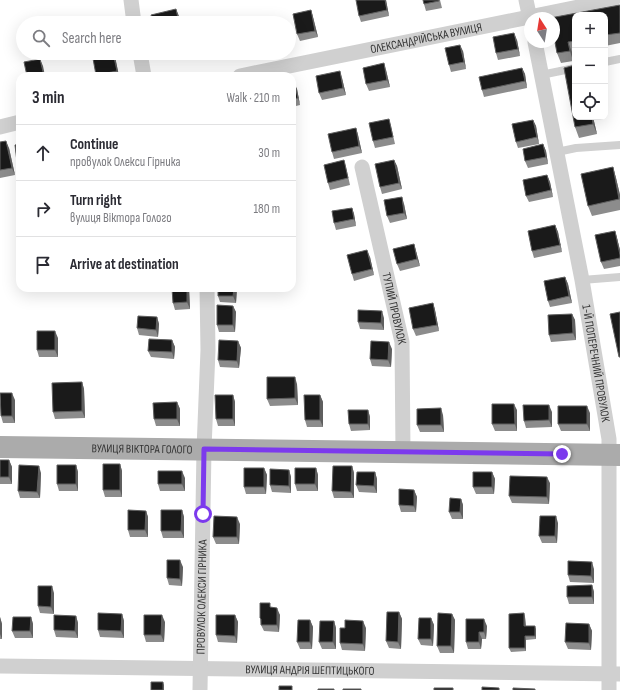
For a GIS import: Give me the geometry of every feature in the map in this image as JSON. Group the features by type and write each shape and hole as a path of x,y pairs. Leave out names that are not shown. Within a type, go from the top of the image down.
{"main road":[{"name":"ВУЛИЦЯ ВІКТОРА ГОЛОГО","path":"0,447 615,454"}],"street":[{"path":"130,0 133,16"},
{"path":"526,0 529,12"},
{"name":"ОЛЕКСАНДРІЙСЬКА ВУЛИЦЯ","path":"558,12 613,0"},
{"name":"ОЛЕКСАНДРІЙСЬКА ВУЛИЦЯ","path":"260,72 524,19"},
{"name":"1-Й ПОПЕРЕЧНИЙ ПРОВУЛОК","path":"535,48 582,280 609,439 615,454 614,674 609,690"},
{"path":"141,60 143,72"},
{"path":"0,127 16,123"},
{"name":"ТУПИЙ ПРОВУЛОК","path":"362,167 402,342 403,452"},
{"name":"ПРОВУЛОК ОЛЕКСИ ГІРНИКА","path":"200,690 204,449 208,350 207,292"},
{"name":"ВУЛИЦЯ АНДРІЯ ШЕПТИЦЬКОГО","path":"0,666 614,674"}],"lane":[{"path":"608,61 620,58"},
{"path":"541,75 572,69"},
{"path":"557,152 576,148 620,145"},
{"path":"582,280 620,277"}],"building":[{"path":"356,0 385,0 387,10 359,16"},
{"path":"423,0 439,0 439,1 424,4"},
{"path":"620,5 620,33 608,35 608,12 582,12"},
{"path":"176,9 178,16 151,16"},
{"path":"311,10 315,31 297,34 296,16 293,16 293,14"},
{"path":"572,14 572,41 568,42 570,51 557,53 556,48 560,48 560,16"},
{"path":"514,33 518,49 496,53 493,37"},
{"path":"460,45 464,62 449,65 445,48"},
{"path":"40,60 43,72 26,72 24,62"},
{"path":"93,60 115,60 117,71 95,72"},
{"path":"384,63 387,80 366,84 363,68"},
{"path":"572,66 572,111 564,68"},
{"path":"522,68 525,81 482,90 479,77"},
{"path":"340,71 343,88 319,93 316,76"},
{"path":"389,119 393,137 373,141 369,123"},
{"path":"533,120 537,137 516,142 512,124"},
{"path":"574,120 592,120 593,124 575,127"},
{"path":"356,128 359,146 332,152 328,134"},
{"path":"6,141 12,168 0,170 0,142"},
{"path":"543,144 546,157 525,161 523,149"},
{"path":"344,160 348,178 328,183 324,165"},
{"path":"394,160 399,183 380,187 375,164"},
{"path":"613,167 619,199 588,206 581,174"},
{"path":"547,175 551,190 526,196 523,180"},
{"path":"402,197 404,213 387,216 384,200"},
{"path":"352,208 354,219 334,223 332,211"},
{"path":"555,225 560,245 532,251 528,231"},
{"path":"615,231 620,258 601,262 595,235"},
{"path":"414,244 417,259 397,264 393,249"},
{"path":"367,250 372,269 352,274 347,255"},
{"path":"565,277 569,296 548,301 544,281"},
{"path":"172,292 187,292 187,302 173,303"},
{"path":"218,292 234,292 233,296 218,296"},
{"path":"433,303 437,325 413,329 409,308"},
{"path":"217,305 233,306 233,325 217,325"},
{"path":"358,310 382,311 381,323 358,322"},
{"path":"620,312 620,357 619,357 610,314"},
{"path":"572,314 573,333 549,335 548,315"},
{"path":"138,316 157,317 156,330 137,328"},
{"path":"37,331 55,331 55,350 37,350"},
{"path":"149,339 172,340 172,352 148,351"},
{"path":"219,340 238,341 237,361 218,360"},
{"path":"371,341 389,342 388,360 370,359"},
{"path":"267,377 295,377 295,398 267,399"},
{"path":"82,382 82,411 53,412 52,383"},
{"path":"0,393 12,393 12,416 1,416"},
{"path":"215,395 233,395 233,419 216,419"},
{"path":"304,395 320,395 320,420 305,420"},
{"path":"177,402 177,419 154,419 153,403"},
{"path":"492,404 514,404 515,424 492,424"},
{"path":"523,405 549,405 549,420 524,421"},
{"path":"558,406 587,406 587,424 558,424"},
{"path":"441,408 441,425 417,425 417,409"},
{"path":"348,410 368,410 368,424 349,424"},
{"path":"0,460 9,460 9,477 0,477"},
{"path":"103,464 120,464 120,490 103,490"},
{"path":"19,465 39,466 37,492 18,491"},
{"path":"57,465 76,465 76,484 57,484"},
{"path":"333,466 352,466 351,492 332,491"},
{"path":"244,468 264,468 264,487 244,487"},
{"path":"295,468 316,468 315,484 295,484"},
{"path":"270,469 289,470 289,486 270,485"},
{"path":"158,471 182,471 182,484 158,484"},
{"path":"357,472 375,472 374,486 356,485"},
{"path":"473,472 492,472 492,487 473,487"},
{"path":"510,476 547,477 547,497 509,496"},
{"path":"399,489 414,490 414,506 399,505"},
{"path":"450,498 461,499 460,512 449,512"},
{"path":"128,510 146,511 145,530 128,530"},
{"path":"161,510 182,510 181,531 161,531"},
{"path":"214,516 237,517 237,537 213,537"},
{"path":"540,516 556,516 555,536 539,536"},
{"path":"167,560 180,560 180,579 167,578"},
{"path":"568,561 592,562 591,576 568,575"},
{"path":"592,585 592,597 567,597 567,586"},
{"path":"38,586 52,586 51,607 38,606"},
{"path":"260,603 270,603 270,607 277,608 277,625 261,625"},
{"path":"387,612 399,612 398,642 386,641"},
{"path":"98,613 122,614 121,631 98,630"},
{"path":"438,613 452,614 451,646 437,646"},
{"path":"524,613 524,626 535,626 535,636 525,636 525,648 509,648 509,614"},
{"path":"54,615 76,616 75,631 54,630"},
{"path":"144,615 162,615 161,635 144,635"},
{"path":"216,615 235,615 235,636 216,635"},
{"path":"13,617 31,617 30,631 12,631"},
{"path":"419,618 431,618 431,639 418,639"},
{"path":"466,619 484,619 484,632 479,632 479,642 466,642"},
{"path":"298,620 310,620 310,642 297,642"},
{"path":"345,620 363,621 363,644 340,643 340,628 345,628"},
{"path":"320,621 334,621 333,642 319,642"},
{"path":"566,623 589,624 589,643 565,642"},
{"path":"151,682 163,682 163,690 151,690"},
{"path":"279,686 292,686 292,690 279,690"},
{"path":"482,687 499,688 499,690 482,690"},
{"path":"434,688 453,688 453,690 434,690"},
{"path":"513,688 535,689 535,690 513,690"},
{"path":"334,689 334,690 318,690"},
{"path":"361,689 361,690 343,690"}],"route":[{"path":"203,514 204,449 562,454"}]}
